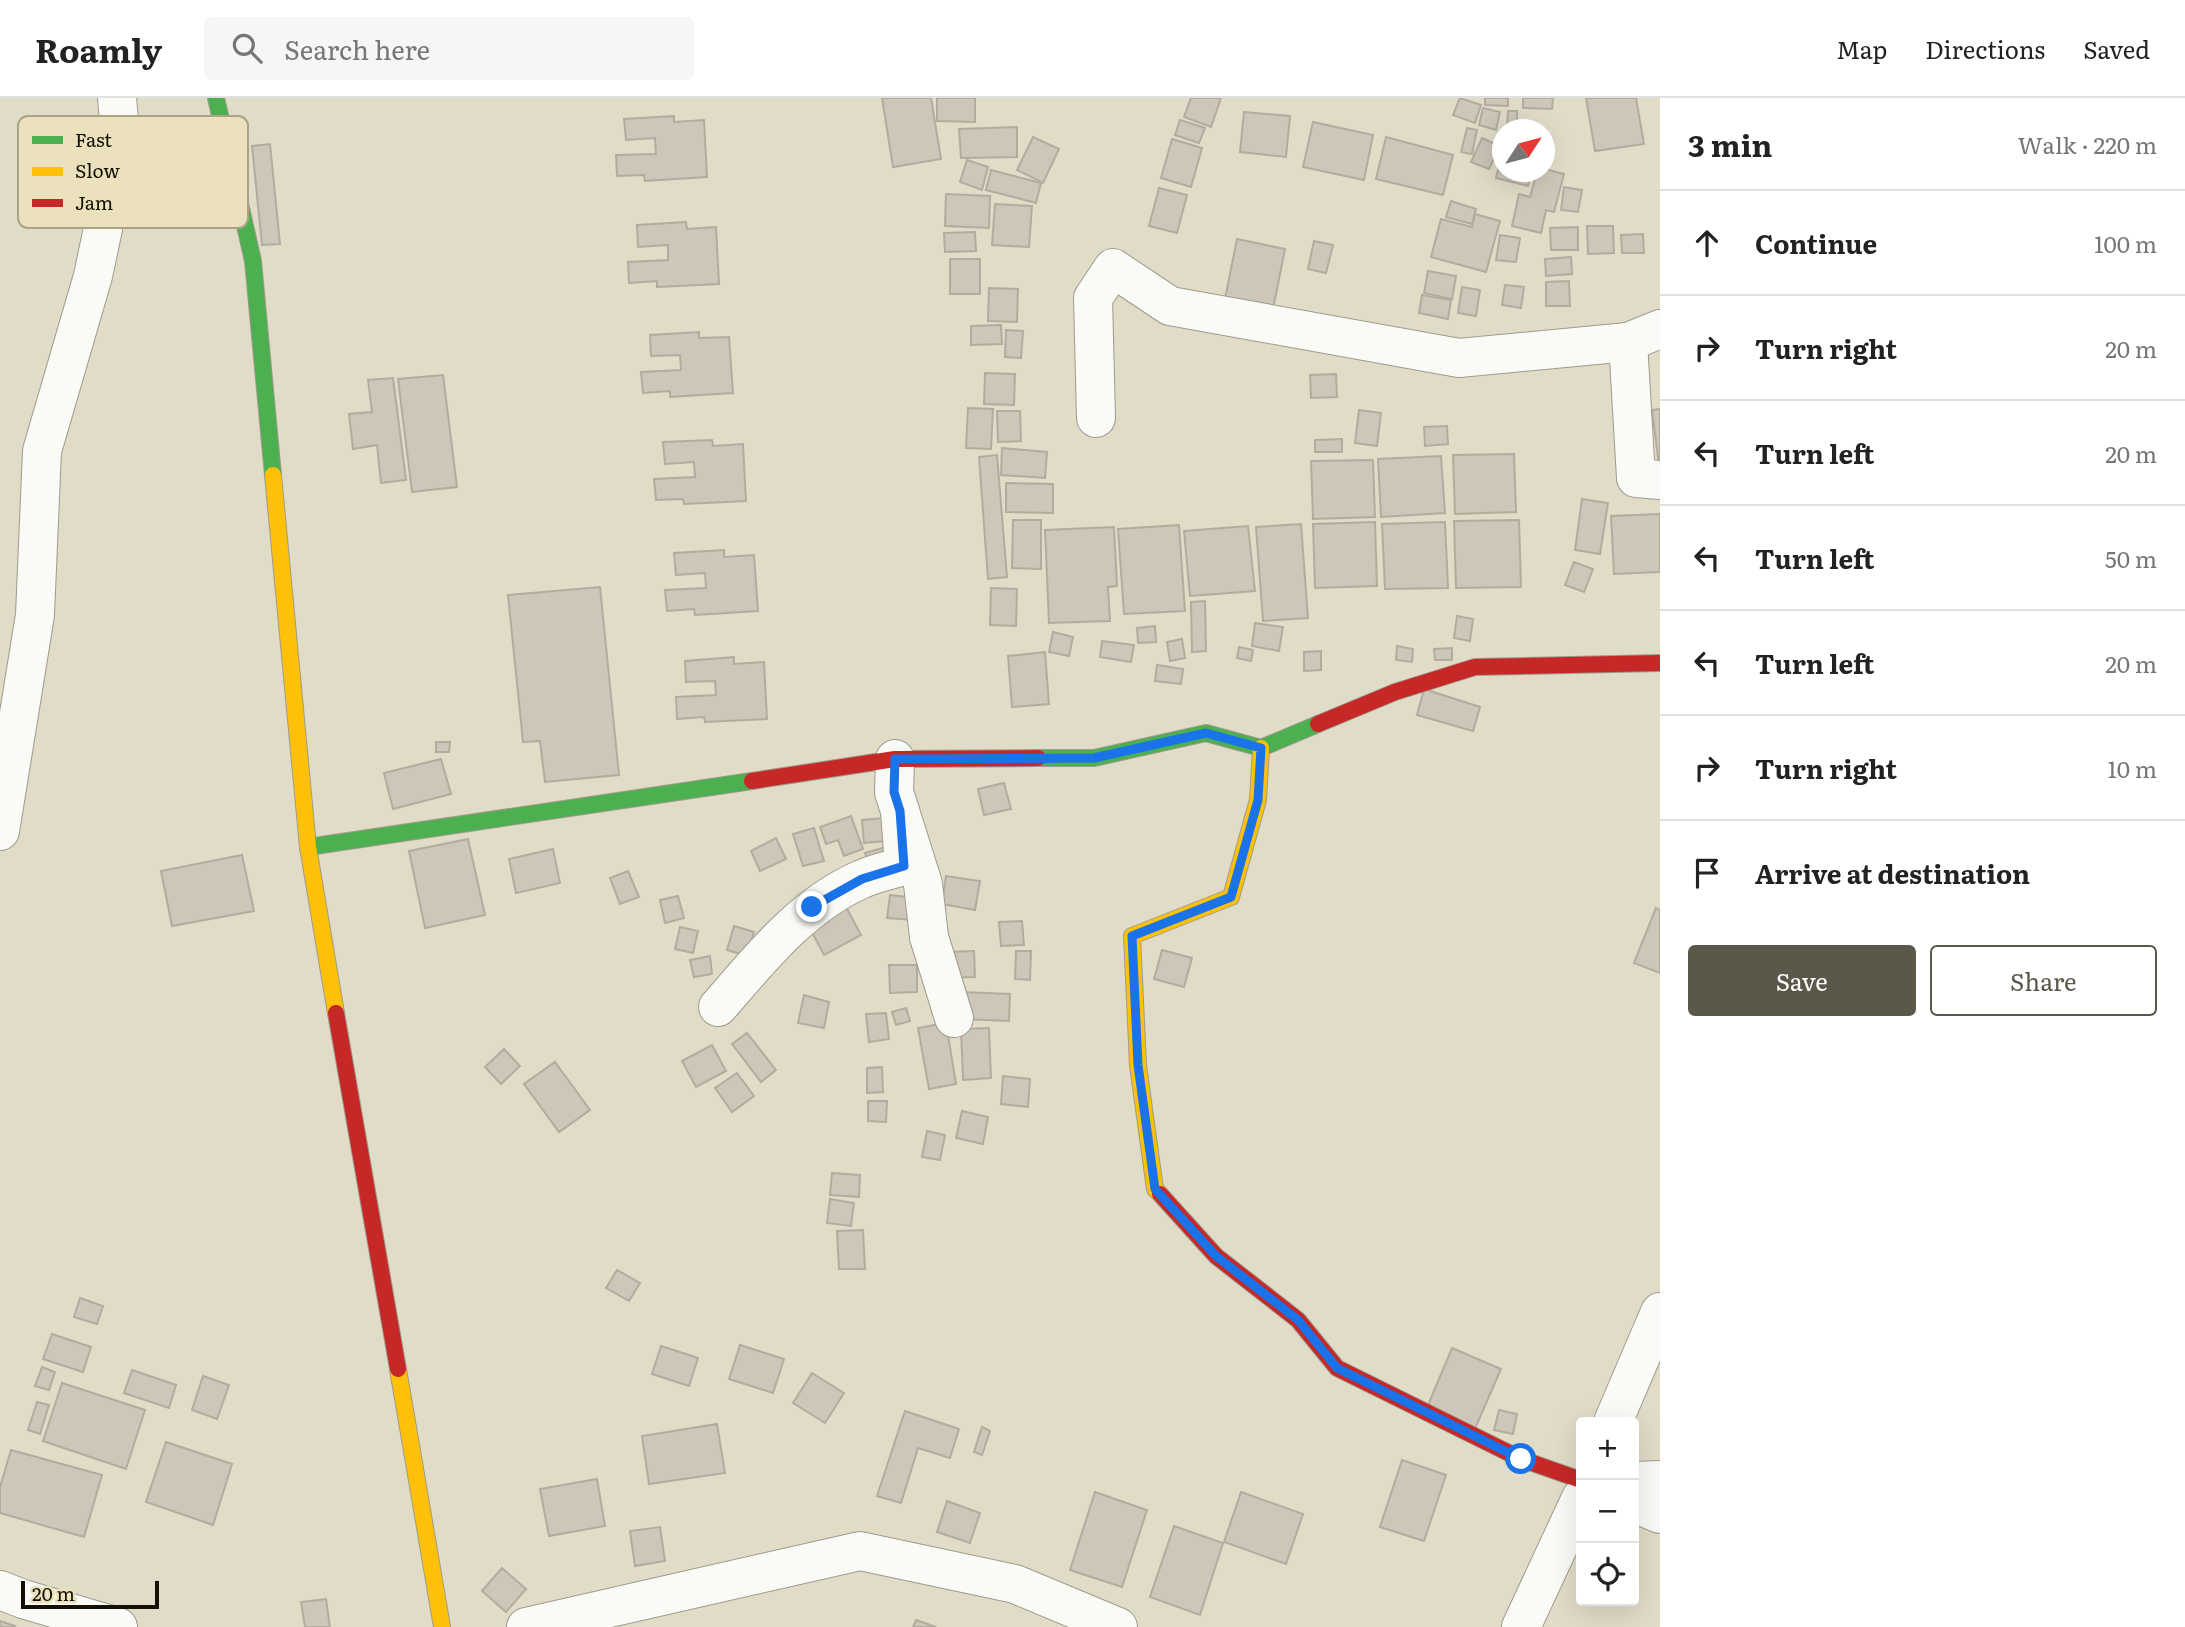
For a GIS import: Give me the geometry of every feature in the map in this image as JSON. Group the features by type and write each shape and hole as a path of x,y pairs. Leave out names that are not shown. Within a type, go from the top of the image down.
{"street":[{"path":"117,98 119,116"},
{"path":"216,98 220,116"},
{"path":"0,831 35,615 43,451 93,276 103,228"},
{"path":"246,228 253,261 308,847 442,1627"},
{"path":"1096,418 1093,298 1113,268 1170,306 1459,358 1644,336 1636,478 1660,480"},
{"path":"308,847 895,759 1094,758 1206,733 1261,748 1395,692 1475,667 1660,663"},
{"path":"1261,748 1258,800 1231,897 1132,936 1138,1065 1155,1189 1216,1256 1298,1320 1337,1368 1521,1459 1576,1478"},
{"path":"895,759 894,792 923,884 929,937 954,1018"},
{"path":"718,1007 768,950 812,907 862,879 904,866 900,811"},
{"path":"1615,1417 1660,1312"},
{"path":"1639,1481 1660,1480"},
{"path":"1639,1505 1660,1514"},
{"path":"1521,1627 1576,1509"},
{"path":"526,1627 860,1551 1015,1584 1118,1627"},
{"path":"0,1590 118,1627"}],"building":[{"path":"882,98 931,98 941,159 893,167"},
{"path":"937,98 975,98 975,122 937,121"},
{"path":"1191,98 1221,98 1211,127 1184,117"},
{"path":"1460,98 1481,105 1475,123 1453,115"},
{"path":"1485,98 1508,98 1508,106 1485,105"},
{"path":"1523,98 1553,98 1552,109 1523,108"},
{"path":"1586,98 1636,98 1644,144 1595,151"},
{"path":"1483,108 1500,112 1498,119 1492,119 1492,129 1479,125"},
{"path":"1508,111 1517,111 1517,119 1508,119"},
{"path":"1244,112 1290,116 1286,157 1240,152"},
{"path":"674,116 674,122 704,120 707,177 645,181 644,175 617,176 616,155 656,154 655,138 626,140 624,119"},
{"path":"1180,120 1205,128 1199,143 1175,135"},
{"path":"1313,122 1373,135 1364,180 1303,167"},
{"path":"1017,127 1017,157 961,158 959,129"},
{"path":"1467,128 1477,130 1472,154 1461,152"},
{"path":"1033,137 1059,149 1043,183 1017,170"},
{"path":"1386,137 1453,155 1443,195 1376,179"},
{"path":"1482,138 1492,142 1492,163 1489,169 1471,162"},
{"path":"1172,139 1202,148 1191,187 1161,178"},
{"path":"270,144 280,244 262,245 252,146"},
{"path":"967,160 988,167 982,190 960,182"},
{"path":"991,170 1041,183 1036,203 986,190"},
{"path":"1555,172 1564,174 1554,212 1546,210 1541,233 1512,226 1519,194 1530,197 1534,182 1555,182"},
{"path":"1512,182 1529,182 1528,186"},
{"path":"1564,187 1582,190 1578,212 1561,210"},
{"path":"1159,188 1187,195 1177,233 1149,226"},
{"path":"946,194 990,196 989,228 945,226"},
{"path":"1451,201 1476,209 1472,224 1446,217"},
{"path":"995,204 1032,206 1029,247 992,245"},
{"path":"1475,214 1500,221 1486,272 1431,257 1441,219 1472,227"},
{"path":"686,222 687,229 716,227 719,284 657,287 657,281 629,283 628,262 668,260 668,245 638,247 637,225"},
{"path":"1587,226 1613,226 1614,253 1588,254"},
{"path":"1578,227 1578,250 1551,250 1550,228"},
{"path":"975,232 976,251 945,252 944,233"},
{"path":"1643,234 1644,253 1622,253 1621,235"},
{"path":"1500,235 1520,238 1516,262 1496,260"},
{"path":"1237,239 1285,249 1272,314 1224,304"},
{"path":"1314,241 1333,245 1326,273 1308,269"},
{"path":"1571,257 1572,274 1546,276 1545,259"},
{"path":"950,259 980,259 980,294 950,294"},
{"path":"1428,271 1456,276 1452,299 1424,293"},
{"path":"1569,281 1570,306 1546,306 1546,282"},
{"path":"1505,285 1524,287 1521,308 1502,305"},
{"path":"1462,287 1480,290 1476,316 1458,313"},
{"path":"989,288 1018,289 1017,322 988,321"},
{"path":"1422,295 1451,300 1448,319 1419,313"},
{"path":"1001,325 1002,344 971,345 971,326"},
{"path":"1006,330 1023,331 1021,358 1005,357"},
{"path":"699,332 699,338 729,337 733,393 670,397 670,391 643,393 641,372 681,370 680,355 651,356 650,335"},
{"path":"985,373 1015,374 1014,405 984,404"},
{"path":"1336,374 1337,397 1311,398 1310,375"},
{"path":"443,375 457,487 412,492 398,379"},
{"path":"393,378 406,480 381,483 377,445 353,449 349,414 372,412 368,380"},
{"path":"968,408 993,409 991,449 966,448"},
{"path":"1660,409 1660,473 1652,410"},
{"path":"1359,410 1381,413 1377,446 1355,443"},
{"path":"997,411 1020,411 1021,441 998,442"},
{"path":"1447,426 1448,444 1425,446 1424,427"},
{"path":"1342,439 1342,452 1315,452 1315,440"},
{"path":"712,440 713,446 743,444 746,501 684,504 683,499 656,500 654,479 695,477 694,462 665,464 663,442"},
{"path":"1002,448 1047,452 1045,478 1001,475"},
{"path":"1514,454 1516,512 1455,514 1453,455"},
{"path":"997,455 1007,577 988,579 979,457"},
{"path":"1441,456 1445,513 1381,517 1378,459"},
{"path":"1373,460 1375,517 1313,519 1311,461"},
{"path":"1006,483 1053,484 1053,513 1006,512"},
{"path":"1582,499 1608,503 1600,554 1575,550"},
{"path":"1660,514 1660,572 1614,574 1611,516"},
{"path":"1013,520 1041,520 1041,569 1012,568"},
{"path":"1519,520 1521,587 1456,588 1454,521"},
{"path":"1375,522 1377,586 1315,588 1313,524"},
{"path":"1445,522 1448,588 1385,589 1382,524"},
{"path":"1301,524 1308,618 1263,621 1256,527"},
{"path":"1179,525 1185,611 1124,614 1118,529"},
{"path":"1248,526 1255,591 1190,596 1184,531"},
{"path":"1114,527 1117,586 1108,587 1110,621 1049,623 1045,530"},
{"path":"724,550 724,557 754,555 758,611 695,615 694,609 667,611 665,590 706,588 705,573 676,575 674,553"},
{"path":"1574,562 1593,569 1584,592 1565,585"},
{"path":"600,587 619,775 545,782 540,741 523,742 508,595"},
{"path":"991,588 1017,589 1016,626 990,625"},
{"path":"1205,601 1206,651 1192,652 1191,602"},
{"path":"1457,616 1473,619 1470,641 1454,638"},
{"path":"1255,623 1283,627 1279,651 1252,646"},
{"path":"1155,626 1156,642 1138,643 1137,628"},
{"path":"1053,632 1073,637 1069,656 1049,652"},
{"path":"1182,639 1185,658 1170,661 1167,642"},
{"path":"1102,641 1134,645 1131,662 1100,657"},
{"path":"1397,646 1413,649 1412,662 1396,660"},
{"path":"1239,647 1253,650 1251,661 1237,658"},
{"path":"1452,648 1452,660 1435,660 1434,649"},
{"path":"1321,651 1321,670 1304,671 1304,652"},
{"path":"1045,652 1049,704 1012,707 1008,656"},
{"path":"734,657 734,664 764,662 767,719 705,722 704,717 677,719 676,697 716,695 715,681 686,682 685,661"},
{"path":"1157,665 1183,669 1181,684 1155,681"},
{"path":"1424,689 1480,707 1473,731 1417,715"},
{"path":"436,742 450,742 449,752 436,752"},
{"path":"441,759 451,794 393,809 384,773"},
{"path":"1004,783 1011,809 984,815 978,789"},
{"path":"851,816 863,849 844,856 838,840 826,844 820,827"},
{"path":"884,818 886,841 864,843 862,820"},
{"path":"814,828 824,861 803,866 793,834"},
{"path":"776,838 786,859 760,871 751,851"},
{"path":"468,839 485,915 425,928 409,851"},
{"path":"886,847 889,859 869,865 865,853"},
{"path":"553,849 560,883 516,893 509,859"},
{"path":"242,855 254,911 172,926 161,871"},
{"path":"628,871 639,897 620,904 610,878"},
{"path":"946,876 980,881 975,910 942,904"},
{"path":"890,895 916,898 914,920 887,918"},
{"path":"678,896 684,918 665,923 660,900"},
{"path":"844,903 861,935 824,955 807,923"},
{"path":"1656,908 1660,910 1660,973 1634,963"},
{"path":"1022,921 1024,945 1001,946 999,922"},
{"path":"734,926 754,932 747,956 727,950"},
{"path":"680,927 698,931 693,953 675,949"},
{"path":"1162,950 1192,958 1184,987 1154,979"},
{"path":"974,951 975,977 944,978 943,952"},
{"path":"1016,951 1031,951 1030,980 1015,979"},
{"path":"710,956 712,974 694,977 690,960"},
{"path":"889,965 917,965 917,992 890,993"},
{"path":"961,992 1010,994 1009,1021 960,1019"},
{"path":"804,995 829,1002 824,1028 798,1023"},
{"path":"906,1008 910,1021 896,1025 892,1012"},
{"path":"886,1013 889,1039 869,1042 866,1014"},
{"path":"946,1023 956,1084 929,1089 918,1028"},
{"path":"989,1028 991,1078 963,1080 961,1029"},
{"path":"747,1033 776,1070 761,1082 732,1044"},
{"path":"712,1045 726,1071 696,1087 682,1061"},
{"path":"504,1049 520,1066 501,1084 485,1067"},
{"path":"555,1062 590,1110 559,1132 524,1084"},
{"path":"882,1067 883,1092 867,1093 867,1068"},
{"path":"737,1073 754,1096 732,1112 715,1088"},
{"path":"1003,1076 1030,1079 1028,1107 1001,1104"},
{"path":"868,1101 887,1101 886,1122 868,1121"},
{"path":"962,1111 988,1117 983,1144 956,1138"},
{"path":"927,1131 945,1135 940,1160 922,1157"},
{"path":"832,1173 860,1175 859,1197 830,1195"},
{"path":"830,1199 854,1203 851,1226 827,1223"},
{"path":"863,1230 865,1269 839,1269 837,1231"},
{"path":"617,1270 640,1283 629,1301 606,1288"},
{"path":"80,1298 103,1306 97,1324 74,1317"},
{"path":"52,1334 91,1347 83,1372 43,1359"},
{"path":"740,1345 784,1359 773,1393 729,1379"},
{"path":"661,1346 698,1358 689,1386 652,1374"},
{"path":"1452,1348 1501,1369 1474,1431 1426,1410"},
{"path":"42,1367 55,1372 49,1390 35,1386"},
{"path":"132,1370 176,1385 169,1408 124,1393"},
{"path":"812,1373 844,1393 825,1423 793,1403"},
{"path":"203,1376 229,1385 217,1419 192,1410"},
{"path":"62,1383 145,1410 126,1469 43,1441"},
{"path":"37,1402 49,1405 40,1434 28,1430"},
{"path":"1499,1410 1517,1414 1513,1434 1494,1430"},
{"path":"905,1411 959,1429 950,1458 918,1448 901,1503 877,1496"},
{"path":"717,1424 725,1473 649,1484 642,1436"},
{"path":"982,1427 990,1431 982,1455 974,1452"},
{"path":"166,1442 232,1464 213,1525 146,1502"},
{"path":"11,1450 102,1475 84,1537 0,1513 0,1487"},
{"path":"1402,1460 1446,1475 1424,1541 1380,1527"},
{"path":"597,1479 605,1526 549,1536 540,1489"},
{"path":"1095,1492 1147,1510 1122,1587 1070,1570"},
{"path":"1241,1492 1303,1514 1286,1564 1224,1542"},
{"path":"947,1501 980,1513 970,1543 937,1532"},
{"path":"1174,1526 1223,1543 1200,1615 1150,1597"},
{"path":"660,1527 665,1561 635,1566 630,1531"},
{"path":"502,1568 526,1589 506,1612 482,1591"},
{"path":"326,1599 330,1627 305,1627 301,1602"},
{"path":"916,1620 936,1627 913,1627"},
{"path":"0,1621 15,1626 0,1627"}],"traffic: fast":[{"path":"216,98 220,116"},
{"path":"246,228 253,261 273,475"},
{"path":"1038,758 1094,758 1206,733 1261,748 1318,724"},
{"path":"308,847 752,781"}],"traffic: slow":[{"path":"273,475 308,847 336,1013"},
{"path":"1160,1194 1155,1189 1138,1065 1132,936 1231,897 1258,800 1261,748"},
{"path":"398,1369 442,1627"}],"traffic: jam":[{"path":"1318,724 1395,692 1475,667 1660,663"},
{"path":"752,781 895,759 1038,758"},
{"path":"336,1013 398,1369"},
{"path":"1160,1194 1216,1256 1298,1320 1337,1368 1521,1459 1576,1478"}],"route":[{"path":"812,907 862,879 904,866 900,811 894,792 895,759 1094,758 1206,733 1261,748 1258,800 1231,897 1132,936 1138,1065 1155,1189 1216,1256 1298,1320 1337,1368 1521,1459"}]}
